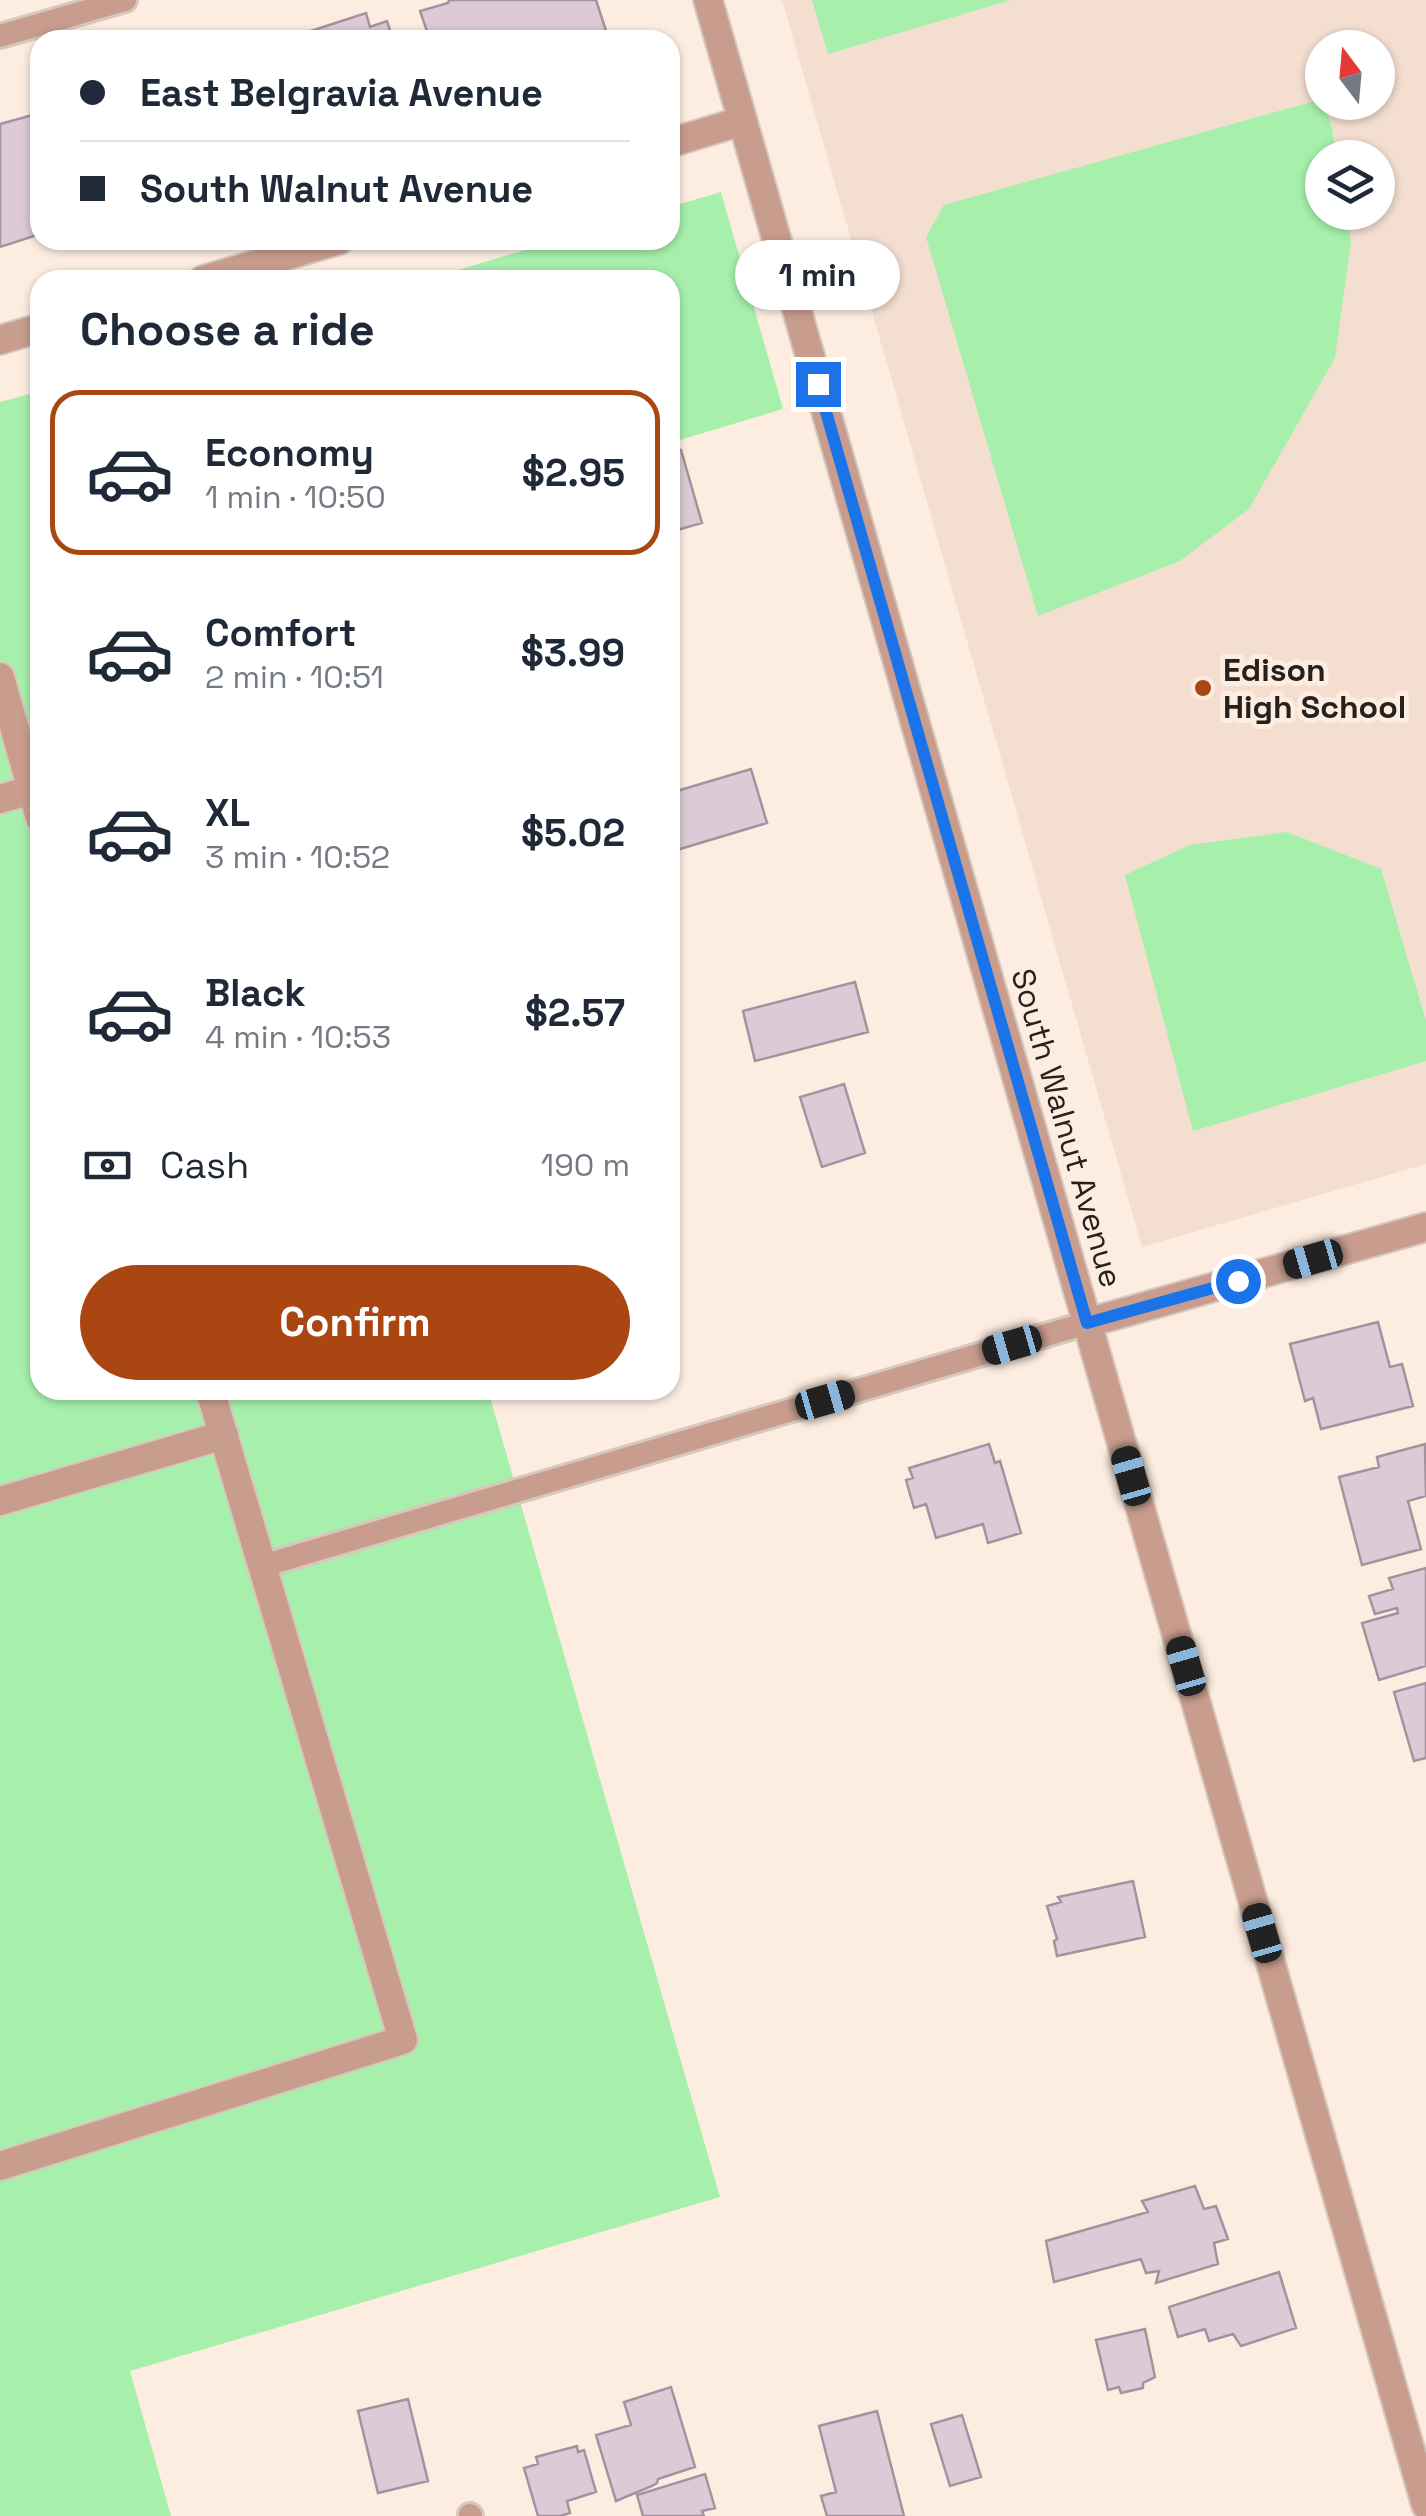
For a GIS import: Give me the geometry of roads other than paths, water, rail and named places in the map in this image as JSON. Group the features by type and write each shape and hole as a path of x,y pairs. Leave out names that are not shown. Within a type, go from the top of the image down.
{"street":[{"name":"South Walnut Avenue","path":"708,0 1426,2505"},
{"path":"680,139 742,122"},
{"path":"238,270 305,250"},
{"path":"0,340 30,331"},
{"path":"0,676 30,783"},
{"path":"0,799 30,791"},
{"path":"1087,1323 1426,1228"},
{"path":"0,2166 403,2040 213,1400"},
{"path":"0,1500 224,1435"}],"lane":[{"path":"0,36 125,0"},
{"path":"262,1566 1087,1323"}],"place":[{"name":"Edison High School","path":"1203,688"}]}
